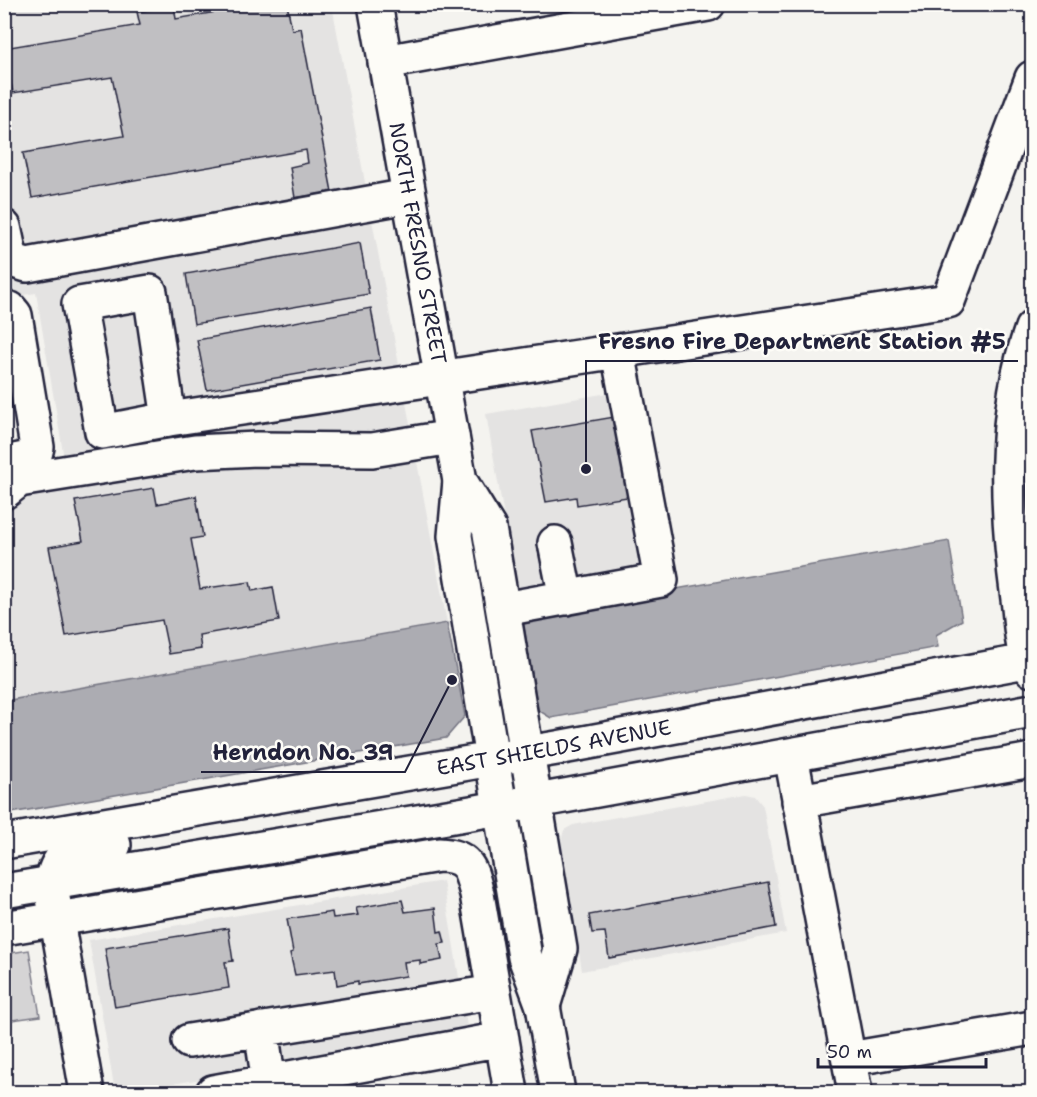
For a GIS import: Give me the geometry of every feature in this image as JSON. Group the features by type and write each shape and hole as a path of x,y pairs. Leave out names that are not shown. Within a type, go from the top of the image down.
{"main road":[{"name":"NORTH FRESNO STREET","path":"375,4 460,481 455,536 499,808 525,957 543,1006 558,1092"},
{"path":"385,62 708,4"},
{"path":"170,419 948,301 1032,78"},
{"path":"4,227 11,260 27,265 408,196"},
{"path":"4,310 10,309 15,315 37,447 35,455 30,458 4,463"},
{"path":"1031,664 1010,540 1008,492 1015,391 1032,328"},
{"path":"506,622 566,598 661,580 618,352"},
{"path":"4,492 19,480 195,452 257,449 372,450 452,437"},
{"name":"NORTH FRESNO STREET","path":"460,481 489,528 560,949 543,1006"},
{"path":"555,543 566,598"},
{"name":"EAST SHIELDS AVENUE","path":"4,842 1031,664"},
{"path":"4,891 499,808 1032,711"},
{"path":"791,756 855,1092"},
{"path":"799,801 1032,760"},
{"path":"87,1092 51,884 56,869 64,857 76,852 189,830 270,797"},
{"path":"4,928 439,855 455,856 464,862 472,875 477,894 511,1092"},
{"path":"189,1041 494,992"},
{"path":"849,1059 1032,1028"},
{"path":"261,1029 269,1083"},
{"path":"213,1092 502,1039"}],"shaded area":[{"path":"5,5 332,5 447,623 5,701 5,469 64,458 36,293 5,298"},
{"path":"631,389 663,571 518,596 486,414"},
{"path":"949,541 962,620 936,635 938,647 551,718 538,710 522,616"},
{"path":"447,623 465,716 446,738 5,814 5,701"},
{"path":"746,794 755,796 763,806 786,933 582,971 561,841 564,830 573,825"},
{"path":"443,881 468,1032 127,1092 115,1092 89,940"},
{"path":"29,950 40,1016 5,1021 5,954"}],"building":[{"path":"263,4 287,4 292,30 301,28 332,192 295,198 290,167 308,163 306,150 32,198 23,153 124,136 112,77 13,93 4,48 140,25 137,12 174,6 176,19"},
{"path":"360,243 369,294 194,324 186,274"},
{"path":"371,308 380,360 207,390 197,340"},
{"path":"620,416 634,496 577,505 576,497 546,502 532,431"},
{"path":"154,488 157,504 196,496 203,537 191,539 200,589 250,582 252,591 273,587 279,621 199,635 201,649 169,654 162,620 66,636 49,547 83,541 75,501"},
{"path":"768,882 776,927 609,958 605,932 592,933 589,915"},
{"path":"402,900 405,912 435,908 438,932 442,931 445,943 439,944 442,960 420,964 420,960 404,962 406,976 358,984 358,981 337,985 335,970 295,975 290,953 293,952 287,919 332,912 333,918 358,915 356,908"},
{"path":"228,928 233,961 225,962 229,988 115,1007 105,948"}],"place":[{"name":"Fresno Fire Department Station #5","path":"586,469"},
{"name":"Herndon No. 39","path":"452,680"}]}
